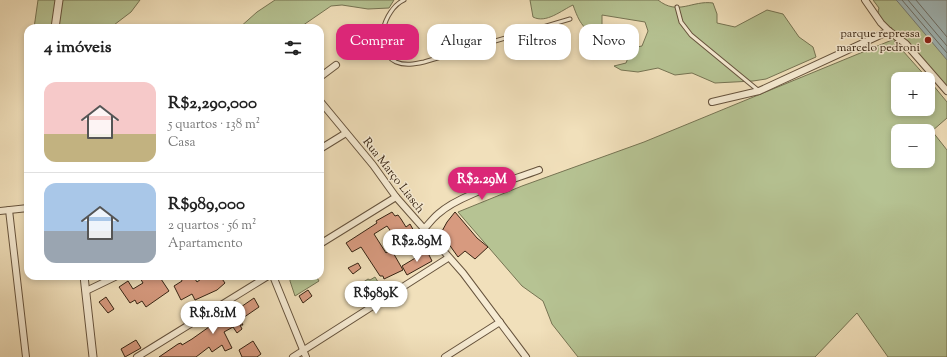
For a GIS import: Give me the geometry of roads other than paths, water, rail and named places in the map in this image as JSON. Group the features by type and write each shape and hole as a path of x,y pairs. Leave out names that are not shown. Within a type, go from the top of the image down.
{"street":[{"path":"56,24 59,0"},
{"path":"865,0 889,31 906,44 947,92"},
{"path":"712,102 759,91 889,31"},
{"path":"324,74 336,65"},
{"name":"Rua Março Liasch","path":"324,106 373,165 396,198 463,273 526,357"},
{"path":"324,147 346,133"},
{"path":"423,230 438,213 452,205 488,189 539,170"},
{"path":"324,242 396,198"},
{"path":"0,211 24,208"},
{"path":"9,210 26,357"},
{"path":"293,357 304,354 448,258"},
{"path":"85,280 93,357"},
{"path":"86,291 109,280"},
{"path":"137,357 262,280"},
{"path":"275,280 304,354"},
{"path":"445,357 500,322"}],"lane":[{"path":"384,24 392,10 404,0"},
{"path":"677,7 681,22 691,35 759,91"},
{"path":"393,60 396,62 413,64 570,19"}],"water":[{"path":"896,0 947,0 947,60 898,2"}],"place":[{"name":"parque repressa marcelo pedroni","path":"928,40"}]}
